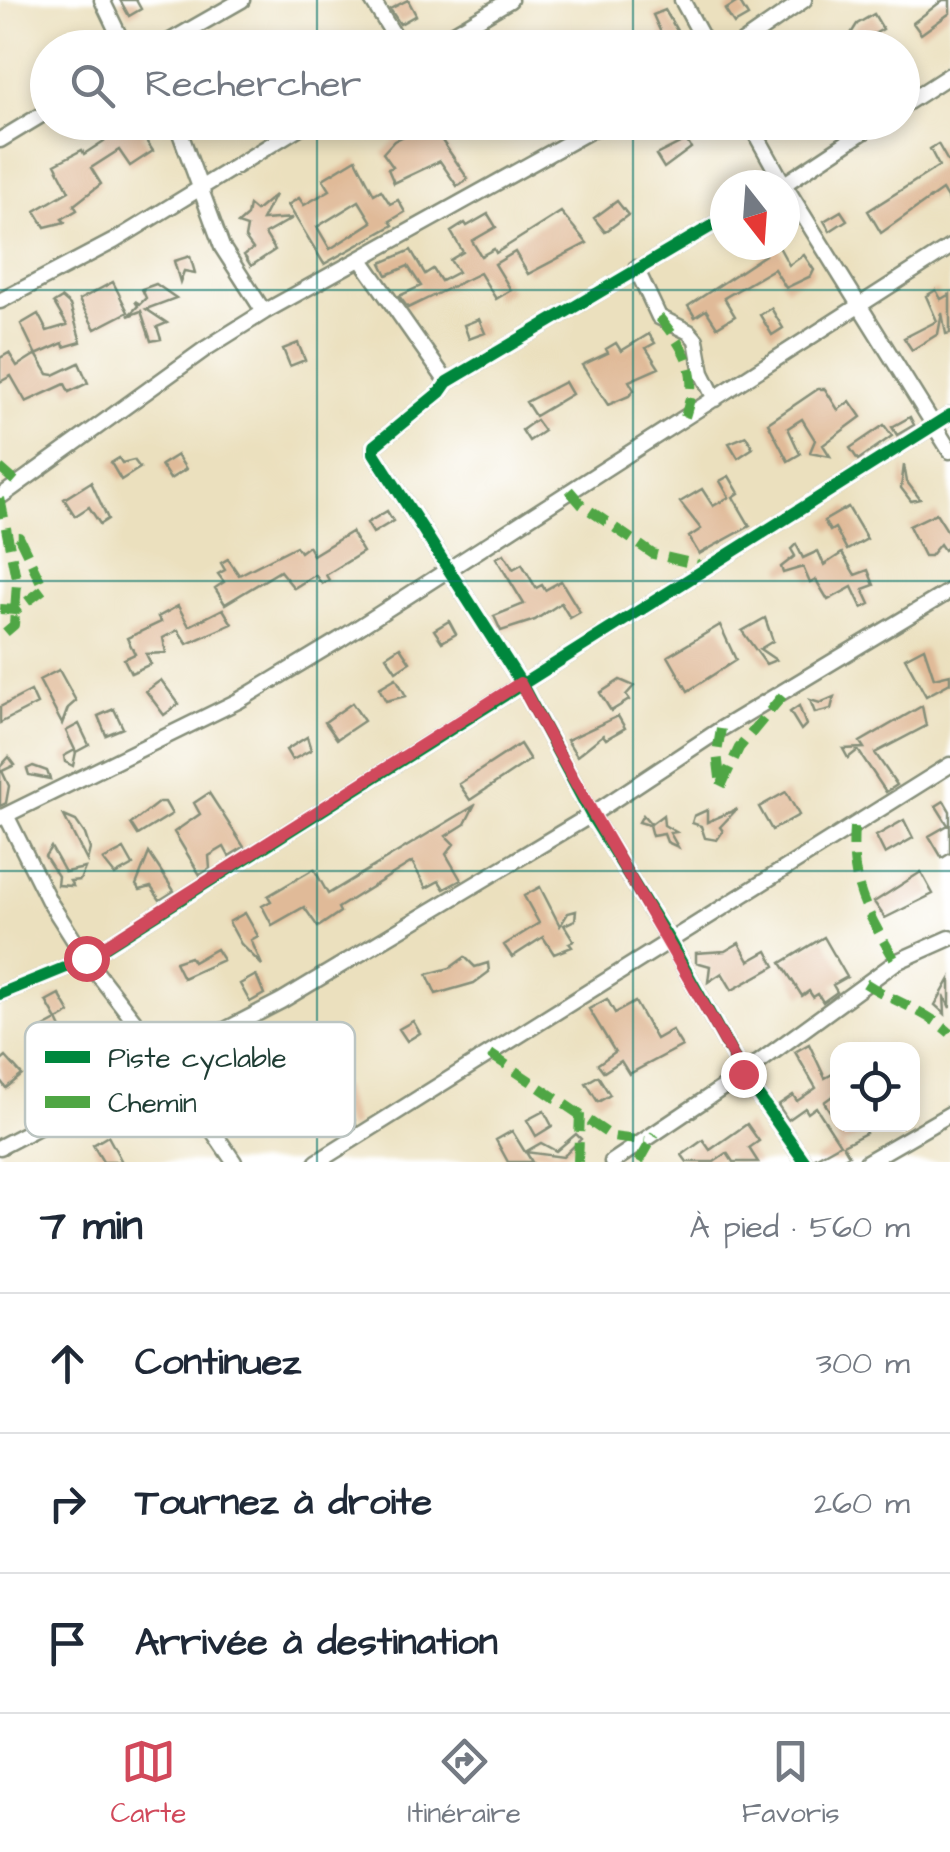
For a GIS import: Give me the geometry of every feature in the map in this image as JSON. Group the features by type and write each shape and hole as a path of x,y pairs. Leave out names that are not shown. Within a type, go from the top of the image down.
{"street":[{"path":"102,0 116,30"},
{"path":"190,30 242,0"},
{"path":"372,0 391,30"},
{"path":"682,0 698,30"},
{"path":"761,30 804,0"},
{"path":"458,30 505,1"},
{"path":"920,94 950,74"},
{"path":"0,140 30,122"},
{"path":"182,140 222,246 264,312"},
{"path":"0,301 200,190 279,140"},
{"path":"0,498 18,480 264,312 574,140"},
{"path":"759,140 776,170"},
{"path":"800,174 851,140"},
{"path":"800,209 950,451"},
{"path":"710,226 447,382 374,446 374,452 450,566 520,683 591,816 669,940 743,1074 805,1162"},
{"path":"135,1022 49,901 3,816 238,701 950,247"},
{"path":"362,260 447,382"},
{"path":"636,268 659,317 690,332 696,340 698,361 715,399"},
{"path":"0,994 86,958 950,415"},
{"path":"241,1022 591,816 721,729 950,592"},
{"path":"318,1162 950,765"},
{"path":"612,1162 743,1074 896,962 950,938"},
{"path":"867,1162 950,1114"},
{"path":"0,1147 25,1134"},
{"path":"217,1137 234,1162"}],"building":[{"path":"120,0 136,0 141,9 129,16"},
{"path":"408,0 416,15 400,24 390,9"},
{"path":"943,0 950,0 950,13 921,34 913,23"},
{"path":"739,1 748,16 734,24 725,10"},
{"path":"665,10 677,30 660,30 653,15"},
{"path":"874,14 883,29 853,30"},
{"path":"145,140 153,151 130,166 119,150 91,168 101,184 74,205 77,210 62,219 65,222 45,227 35,211 69,191 55,164 82,150 84,154 104,141"},
{"path":"442,140 468,179 457,186 440,161 394,183 388,169 393,167 383,153 394,141"},
{"path":"686,140 691,148 664,168 656,155"},
{"path":"938,144 950,165 950,203 942,190 881,233 868,211 939,166 930,149"},
{"path":"356,159 374,194 381,190 390,204 398,200 405,212 390,221 393,225 324,264 288,205 299,198 304,205 330,190 323,179","holes":["359,201 372,222 330,249 317,227"]},
{"path":"275,195 262,220 293,218 265,234 275,250 251,266 244,255 253,249 245,238 247,227 238,224 247,216 249,205 256,211"},
{"path":"617,201 628,215 605,232 594,218"},
{"path":"841,211 847,220 830,231 824,221"},
{"path":"561,212 587,243 528,274 515,252 495,264 511,290 496,299 480,273 408,308 399,296 421,286 408,266 387,275 381,263 411,250 425,274 433,269 441,281 458,272 450,260 463,252 451,232 465,223 467,226 488,214 496,227 472,241 481,256 494,249 496,253"},
{"path":"804,255 814,270 811,276 786,288 774,269 724,298 735,316 717,327 706,310 695,317 688,306 757,260 786,260 789,265"},
{"path":"190,256 195,273 184,271 180,282 174,261"},
{"path":"113,282 128,312 95,329 79,300"},
{"path":"156,284 176,298 146,309 167,323 157,327 161,339 151,341 141,311 128,316 138,306 135,301 140,304 146,298 142,289"},
{"path":"936,290 941,299 950,294 950,333 946,334 942,313 938,334 912,350 904,338 937,321 926,296"},
{"path":"62,298 70,305 81,342 64,347 63,343 36,355 21,324 38,314 47,331 67,325 54,303"},
{"path":"771,308 783,328 772,335 760,315"},
{"path":"479,319 485,333 469,339 464,325"},
{"path":"649,334 655,343 646,348 659,368 629,381 634,390 629,396 608,405 582,365 608,353 606,349 616,343 621,351"},
{"path":"298,343 305,360 290,366 283,349"},
{"path":"9,353 17,366 36,354 48,374 54,375 79,363 88,383 69,392 65,384 26,402 11,376 0,382 0,358"},
{"path":"565,382 572,394 535,416 526,402"},
{"path":"818,389 825,389 838,410 850,401 861,417 823,445 830,456 810,452 815,440 802,419 788,428 800,454 788,461 768,423"},
{"path":"910,417 914,425 897,435 892,427"},
{"path":"536,420 544,431 529,441 522,430"},
{"path":"884,425 892,436 858,460 850,448"},
{"path":"746,436 753,448 738,458 729,443"},
{"path":"177,455 186,469 170,479 161,465"},
{"path":"119,458 122,463 134,460 140,468 121,480 111,463"},
{"path":"904,465 907,482 920,499 911,501 901,488"},
{"path":"729,476 739,493 733,497 750,526 699,554 689,537 701,529 680,502 702,489 713,506 729,497 720,481"},
{"path":"91,482 108,519 100,524 89,507 75,516 64,499"},
{"path":"848,507 867,539 847,550 835,528 830,531 824,521"},
{"path":"387,511 393,521 373,533 367,523"},
{"path":"936,513 950,535 950,546 944,550 940,544 930,556 924,556 909,526"},
{"path":"351,532 363,552 326,575 329,580 322,584 315,575 294,588 280,571 225,604 215,588 224,582 218,574 225,570 221,563 228,559 239,575 296,546 300,552 308,546 313,555"},
{"path":"796,544 803,558 818,551 824,565 842,553 855,575 868,570 874,585 863,589 870,604 862,608 852,587 828,600 816,580 810,583 803,567 783,573 781,567 795,556 791,549"},
{"path":"504,554 513,569 522,564 536,588 542,585 545,590 561,581 580,612 570,618 561,603 535,620 501,631 494,616 524,604 496,558"},
{"path":"178,606 189,626 223,609 232,624 187,644 178,630 163,638 166,653 146,654 151,664 131,673 124,659 135,654 127,638 161,622 158,617"},
{"path":"765,618 773,641 760,649 776,660 766,664 742,631"},
{"path":"449,621 456,634 442,642 434,630"},
{"path":"720,625 736,660 688,691 668,656"},
{"path":"400,647 410,662 396,671 386,656"},
{"path":"924,648 934,678 950,674 950,683 926,696 905,658"},
{"path":"59,670 76,701 68,708 62,724 39,680"},
{"path":"396,678 406,696 386,701 379,688"},
{"path":"161,680 179,704 164,715 146,691"},
{"path":"620,680 634,686 626,695 629,700 611,711 600,693"},
{"path":"31,691 37,704 0,723 0,707"},
{"path":"834,697 831,709 815,713 810,700 820,703"},
{"path":"352,703 364,721 337,739 325,722"},
{"path":"799,706 806,725 801,730 790,712"},
{"path":"922,706 926,726 875,753 897,785 886,792 858,750 848,758 843,749 864,748 860,742"},
{"path":"114,709 123,728 106,735 98,716"},
{"path":"618,716 625,728 606,739 603,735 577,756 567,740"},
{"path":"79,724 89,745 76,752 73,766 65,762 64,756 75,750 66,731"},
{"path":"307,737 311,750 292,760 286,750"},
{"path":"520,744 530,760 470,800 459,784"},
{"path":"9,757 15,765 2,771 9,786 6,803 0,806 0,767"},
{"path":"33,766 47,771 50,779 29,775 27,769"},
{"path":"786,792 799,815 772,830 759,807"},
{"path":"209,793 244,847 229,856 224,847 209,856 210,869 200,875 174,832 200,814 194,803"},
{"path":"944,801 950,811 950,853 942,858 929,836 948,825 936,806"},
{"path":"159,802 165,802 172,814 138,835 131,824"},
{"path":"474,806 465,824 446,836 454,844 446,854 461,880 444,889 439,881 426,888 412,862 338,908 340,912 318,927 304,907 272,925 262,906 271,901 268,896 314,869 328,894"},
{"path":"737,809 720,827 723,831 717,840 705,838 701,826 692,823 694,816 707,810 707,822"},
{"path":"643,815 651,824 663,815 664,825 676,832 670,833 678,847 667,842 664,834 652,836 649,825 639,822"},
{"path":"64,816 76,821 85,834 90,849 87,861"},
{"path":"904,820 913,838 885,854 876,836"},
{"path":"51,847 65,872 85,868 80,880 70,881 73,886 57,885 58,876 45,856"},
{"path":"124,849 133,865 115,875 103,860"},
{"path":"149,853 174,891 160,900 151,887 140,890 136,885"},
{"path":"921,872 933,894 885,918 874,902"},
{"path":"540,887 560,926 568,913 576,911 575,920 564,925 574,941 569,943 572,947 554,954 543,937 512,957 504,945 539,923 524,896"},
{"path":"245,913 258,936 251,940 262,965 241,944 229,922"},
{"path":"824,937 847,977 833,985 837,992 823,1002 818,994 813,997 809,991 802,996 781,963"},
{"path":"739,943 749,961 767,951 775,966 732,990 722,973 708,982 710,966 696,962 696,953 725,951"},
{"path":"216,949 223,960 183,978 175,962 190,957 193,962"},
{"path":"465,957 475,967 488,963 489,972 474,983 436,994 427,974 450,968"},
{"path":"256,975 264,994 250,1002 240,984"},
{"path":"950,979 950,1008 944,995 945,1014 935,1005"},
{"path":"59,994 70,1013 57,1020 46,1001"},
{"path":"607,999 615,1013 635,1002 656,1039 672,1030 682,1046 629,1074 621,1061 604,1072 598,1064 615,1052 589,1009"},
{"path":"413,1021 420,1033 407,1041 399,1029"},
{"path":"809,1044 825,1078 830,1075 830,1098 824,1102 830,1111 830,1129 816,1107 808,1113 805,1108 788,1120 778,1105 793,1095 797,1101 816,1088 795,1052"},
{"path":"6,1057 22,1075 6,1088 0,1080 0,1062"},
{"path":"598,1076 610,1095 598,1102 586,1083"},
{"path":"544,1111 552,1126 536,1136 527,1120"},
{"path":"747,1124 759,1141 749,1148 758,1162 733,1162 727,1153 714,1162 687,1162 682,1155 703,1140 710,1150"},
{"path":"512,1131 525,1152 541,1143 556,1151 576,1134 581,1139 563,1157 526,1152 532,1162 508,1162 496,1140"},
{"path":"832,1132 866,1133 843,1145 849,1155 837,1162 816,1162 815,1158 840,1144"},
{"path":"109,1137 122,1162 103,1162 93,1145"}],"marked path":[{"path":"659,317 688,363 691,387 685,417"},
{"path":"0,468 16,482"},
{"path":"569,490 582,505 653,554 707,567"},
{"path":"0,498 17,583 14,625 0,637"},
{"path":"0,609 16,610 44,589 19,537 10,537"},
{"path":"721,786 739,748 784,694"},
{"path":"721,729 717,753 721,786"},
{"path":"854,827 858,883 896,962"},
{"path":"865,983 950,1033"},
{"path":"490,1054 613,1137 645,1141"},
{"path":"578,1162 580,1114"},
{"path":"639,1162 655,1134"}],"cycle path":[{"path":"710,227 447,382 374,446 374,453 521,683 591,815 669,940 743,1074 805,1162"},
{"path":"0,994 86,959 950,415"}],"route":[{"path":"86,958 520,683 591,816 669,940 743,1074"}]}
